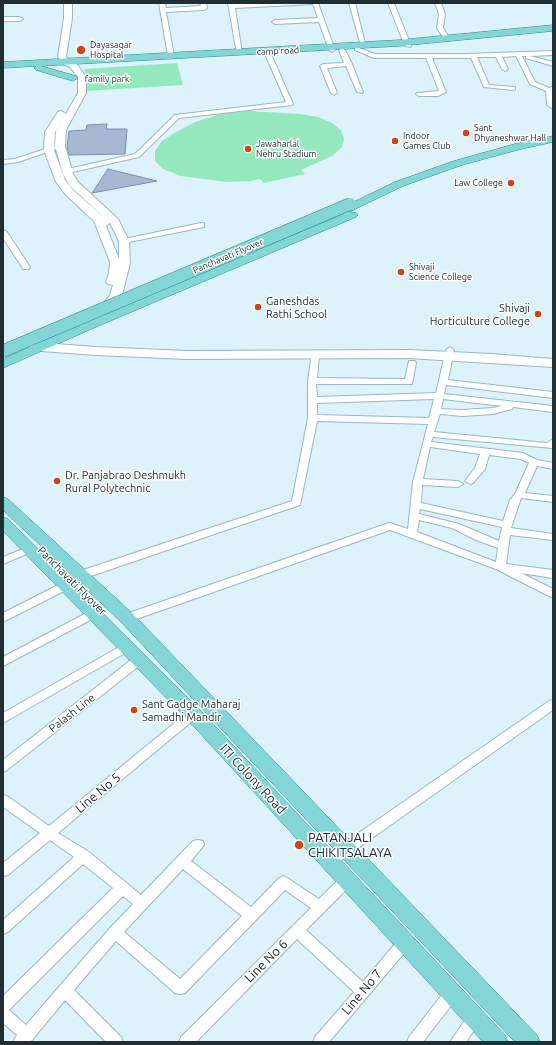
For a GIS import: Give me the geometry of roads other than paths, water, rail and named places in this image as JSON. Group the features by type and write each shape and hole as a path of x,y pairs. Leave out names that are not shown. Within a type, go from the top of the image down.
{"main road":[{"name":"camp road","path":"407,44 553,28"},
{"name":"camp road","path":"3,67 35,67 63,61 101,64 268,54 407,44 553,31"},
{"name":"camp road","path":"3,67 63,61 332,49 342,50 361,47"},
{"path":"35,67 77,77 101,64"},
{"path":"3,356 56,337 96,316 399,184 458,163 520,146 553,139"},
{"path":"96,316 443,178 486,163 553,147"},
{"name":"Panchavati Flyover","path":"3,351 96,316 350,204 365,200"},
{"path":"3,364 36,345"},
{"path":"3,502 131,642 345,850 529,1042"},
{"name":"Panchavati Flyover","path":"3,513 131,642"},
{"name":"ITI Colony Road","path":"3,522 30,549 74,580 94,613 131,642 193,714 497,1042"}],"street":[{"path":"68,3 68,18 63,61 77,77 76,94 52,128 49,150 61,183 100,224 118,230"},
{"path":"162,3 171,56"},
{"path":"163,10 183,6 204,8 203,3"},
{"path":"239,53 232,4 311,3"},
{"path":"316,3 332,49"},
{"path":"352,3 361,47 374,56 470,56 553,53"},
{"path":"391,3 407,44"},
{"path":"438,3 442,14 440,28 447,39"},
{"path":"58,18 63,61 77,77 82,92 61,130 60,146 74,184 112,218 124,241 125,263 116,295 96,316"},
{"path":"3,20 20,19"},
{"path":"275,22 322,20"},
{"path":"342,50 360,92"},
{"path":"68,171 137,156 177,116 290,104 268,54"},
{"path":"498,55 505,69"},
{"path":"519,55 553,64"},
{"path":"519,55 532,83 551,89 550,105 553,107"},
{"path":"419,94 438,94 444,92 428,56"},
{"path":"470,56 477,77"},
{"path":"470,56 486,86 513,88"},
{"path":"334,93 323,66 329,64 349,64"},
{"path":"3,162 16,161 60,146"},
{"name":"Panchavati Flyover","path":"96,316 115,273 115,262 100,224"},
{"path":"124,241 201,225"},
{"path":"3,232 26,267"},
{"path":"56,337 92,344 314,355 450,353 553,363"},
{"path":"36,345 186,355 265,352 450,353 553,356"},
{"path":"412,534 418,482 426,444 450,353"},
{"path":"3,618 74,580 297,503 313,418 312,381 314,355"},
{"path":"312,381 409,382 412,363"},
{"path":"442,382 553,395"},
{"path":"312,400 438,396 553,410"},
{"path":"436,410 462,413 493,411 516,405"},
{"path":"313,418 433,421"},
{"path":"429,434 548,444 519,495 506,528 500,566"},
{"path":"426,444 523,456 538,463 553,466"},
{"path":"470,481 480,469 485,451"},
{"path":"418,482 458,484"},
{"path":"519,495 553,499"},
{"path":"416,505 506,528 553,537"},
{"path":"415,516 455,526 480,538 503,546"},
{"path":"3,720 131,642 390,526 500,566 553,594"},
{"path":"3,561 30,549"},
{"path":"500,566 553,574"},
{"path":"3,662 94,613"},
{"name":"Palash Line","path":"3,767 131,642"},
{"path":"329,861 553,704"},
{"name":"Line No 5","path":"3,871 193,714"},
{"path":"3,800 84,856 142,904"},
{"path":"3,1014 24,1038 115,932 198,845"},
{"path":"3,928 84,856"},
{"path":"182,861 250,914"},
{"name":"Line No 6","path":"186,1042 347,880"},
{"path":"115,932 180,988 250,914 284,882 320,907"},
{"path":"3,1006 122,888"},
{"path":"297,930 363,991"},
{"name":"Line No 7","path":"320,1042 405,942"},
{"path":"64,990 116,1042"},
{"path":"414,1042 452,993"},
{"path":"457,1042 475,1018"}],"place":[{"name":"Dayasagar Hospital","path":"81,50"},
{"name":"Sant Dhyaneshwar Hall","path":"466,133"},
{"name":"Indoor Games Club","path":"395,141"},
{"name":"Jawaharlal Nehru Stadium","path":"248,149"},
{"name":"Law College","path":"511,183"},
{"name":"Shivaji Science College","path":"401,272"},
{"name":"Ganeshdas Rathi School","path":"258,307"},
{"name":"Shivaji Horticulture College","path":"538,314"},
{"name":"Dr. Panjabrao Deshmukh Rural Polytechnic","path":"57,481"},
{"name":"Sant Gadge Maharaj Samadhi Mandir","path":"134,710"},
{"name":"PATANJALI CHIKITSALAYA","path":"299,845"}],"park label":[{"name":"family park","path":"107,79"}]}
